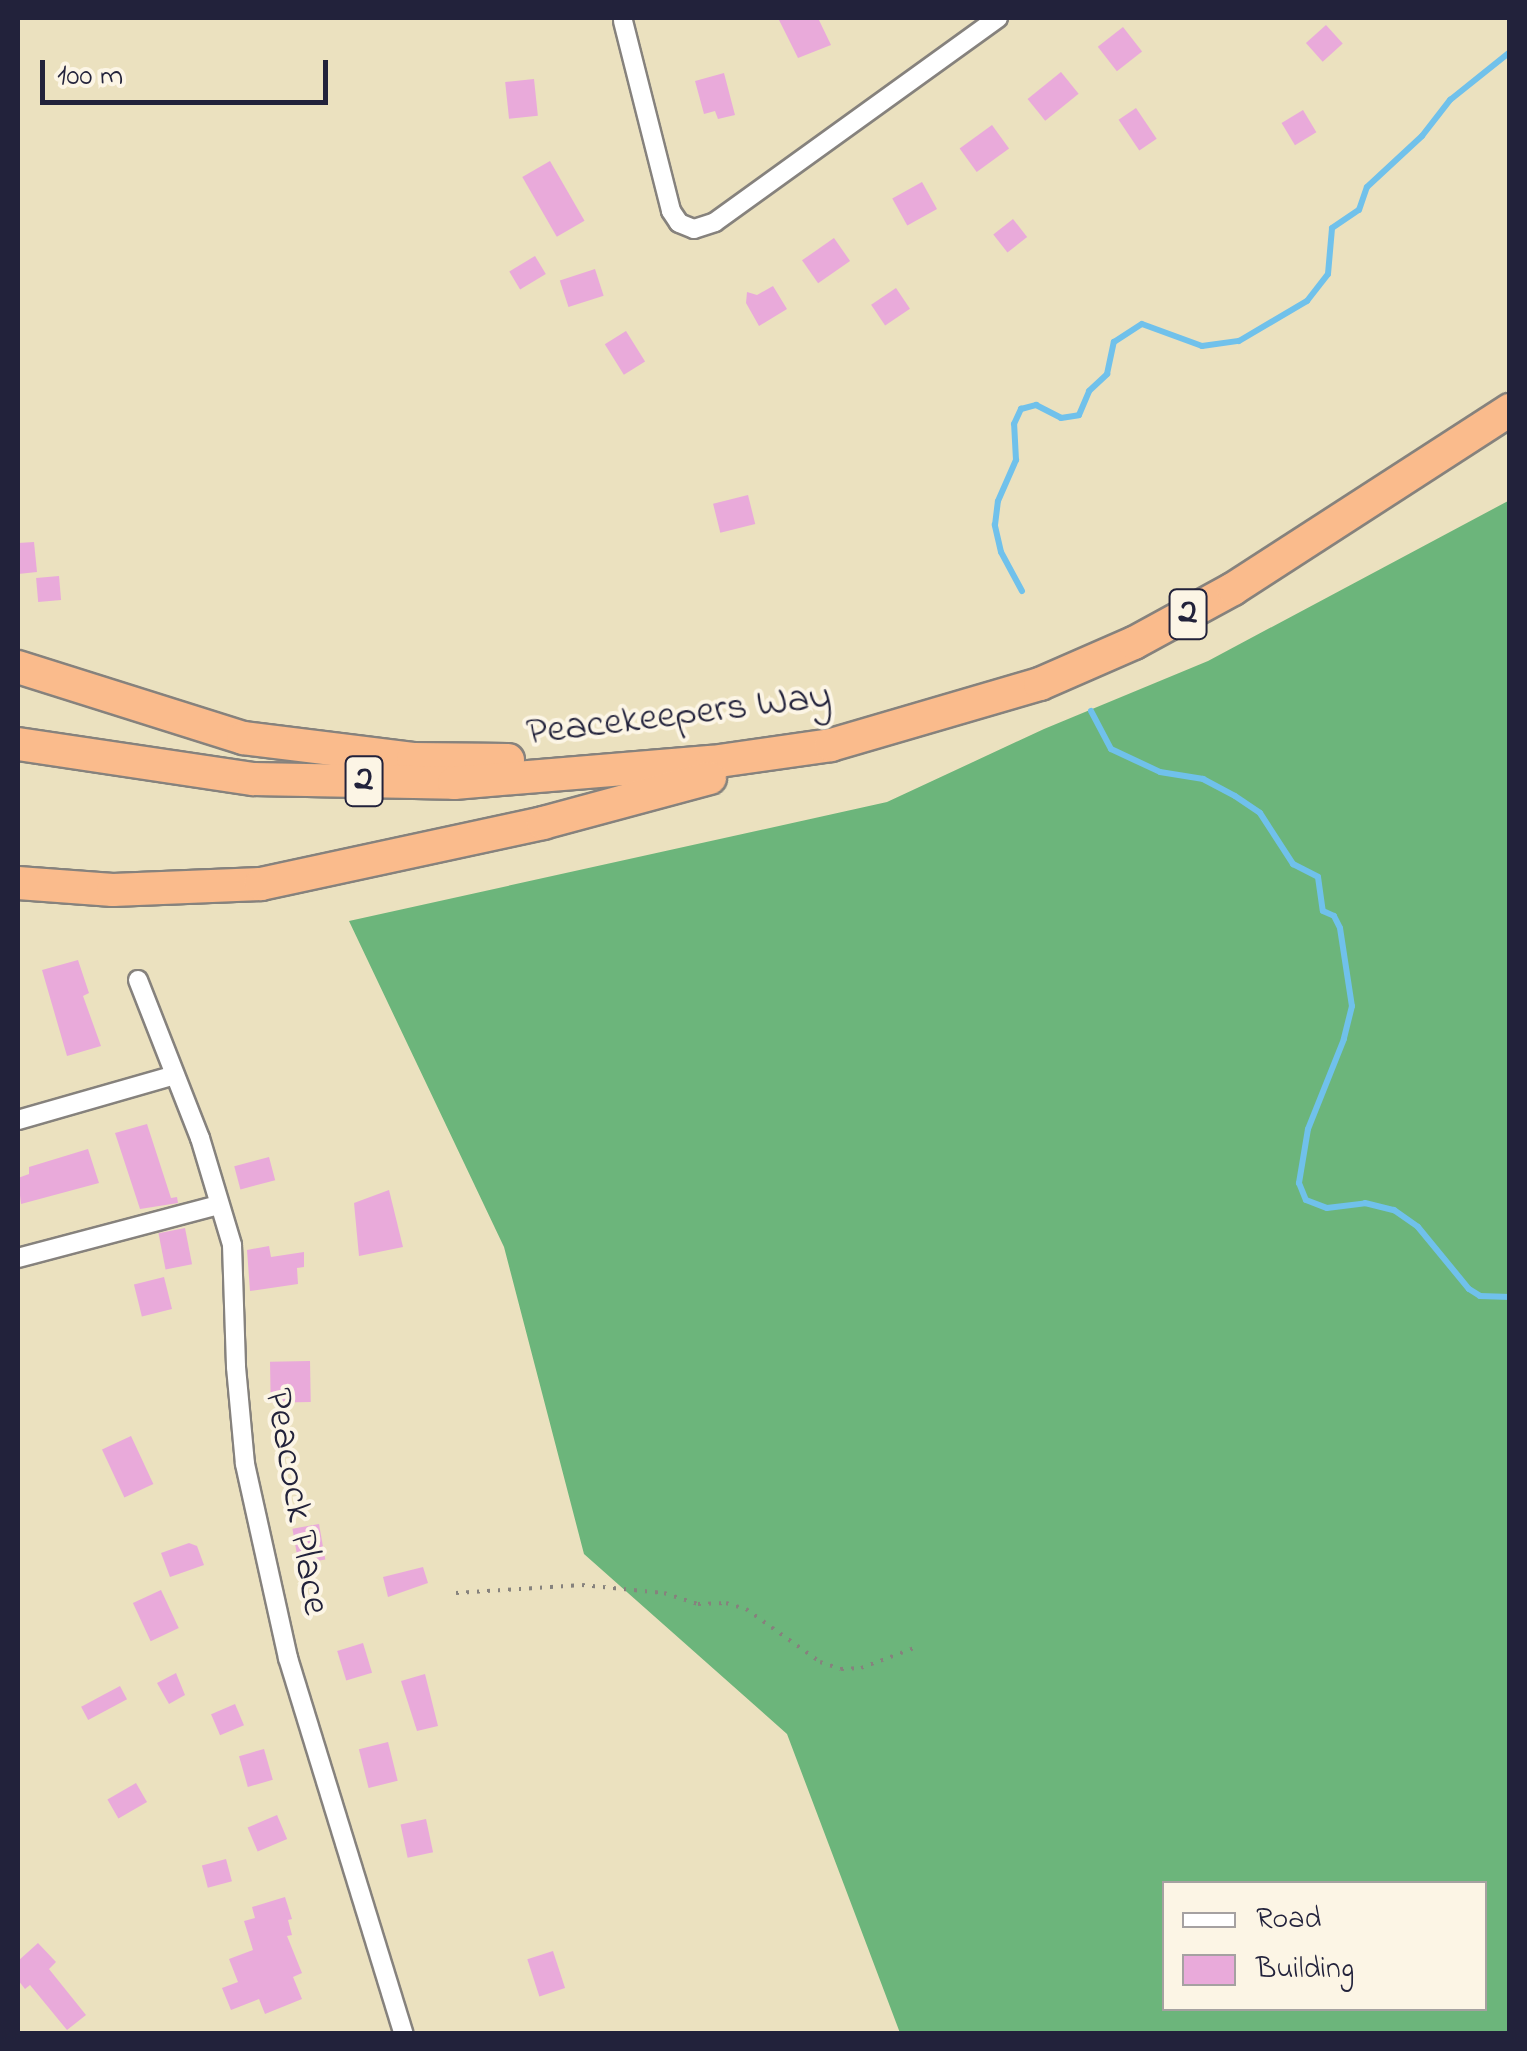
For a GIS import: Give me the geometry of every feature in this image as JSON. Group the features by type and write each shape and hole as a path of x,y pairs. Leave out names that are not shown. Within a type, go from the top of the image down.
{"highway":[{"name":"Peacekeepers Way","path":"18,744 253,779 454,784 712,762 831,745 1040,684 1134,644 1234,589 1510,410"},
{"path":"18,667 243,738 412,759 712,762"},
{"path":"18,883 114,890 261,884 543,823 831,745"}],"street":[{"path":"624,21 671,210 679,223 694,228 715,222 998,18"},
{"name":"Peacock Place","path":"138,980 175,1075 232,1245 236,1368 245,1464 288,1658 404,2034"},
{"path":"18,1120 175,1075"},
{"path":"18,1258 219,1205"}],"path":[{"path":"456,1593 582,1585 664,1593 698,1604 726,1602 746,1609 820,1662 840,1669 861,1668 917,1647"}],"green space":[{"path":"1508,501 1509,2033 900,2033 787,1734 584,1554 504,1247 349,921 887,802 1044,729 1208,661"}],"building":[{"path":"778,18 818,18 831,45 798,58"},
{"path":"1326,25 1343,44 1323,62 1306,43"},
{"path":"1123,27 1142,51 1117,71 1098,47"},
{"path":"1061,72 1079,94 1045,121 1028,99"},
{"path":"724,73 735,115 718,119 715,111 704,114 695,81"},
{"path":"534,79 538,116 509,119 505,82"},
{"path":"1136,108 1157,139 1139,150 1119,120"},
{"path":"1303,110 1316,132 1295,145 1282,123"},
{"path":"992,125 1009,148 977,172 960,149"},
{"path":"550,161 584,221 557,237 522,177"},
{"path":"922,182 937,209 907,226 892,198"},
{"path":"1013,219 1027,237 1007,253 993,234"},
{"path":"834,238 850,261 818,283 802,260"},
{"path":"535,256 546,274 520,289 509,271"},
{"path":"595,269 604,296 568,307 560,280"},
{"path":"773,286 787,309 759,326 746,303 747,292 757,295"},
{"path":"896,288 910,309 885,326 871,305"},
{"path":"626,331 645,362 624,375 605,344"},
{"path":"748,495 755,524 720,533 713,504"},
{"path":"34,542 37,572 18,574 18,543"},
{"path":"59,576 61,600 38,602 36,578"},
{"path":"78,960 89,993 83,996 101,1046 67,1056 42,970"},
{"path":"147,1124 171,1198 177,1197 178,1203 140,1209 115,1133"},
{"path":"88,1149 99,1183 21,1204 18,1178 29,1174 29,1167"},
{"path":"269,1157 275,1180 240,1189 234,1166"},
{"path":"389,1190 403,1247 359,1256 354,1203"},
{"path":"185,1228 192,1264 166,1269 158,1233"},
{"path":"269,1246 271,1257 304,1252 304,1267 297,1268 298,1284 250,1291 247,1250"},
{"path":"164,1277 172,1309 142,1317 134,1284"},
{"path":"310,1361 311,1402 271,1403 270,1362"},
{"path":"131,1436 153,1484 124,1498 102,1450"},
{"path":"319,1524 325,1559 299,1564 292,1529"},
{"path":"189,1543 197,1546 204,1565 170,1577 161,1553"},
{"path":"423,1567 428,1583 388,1597 383,1577"},
{"path":"161,1590 179,1628 151,1641 133,1603"},
{"path":"363,1643 372,1673 346,1681 337,1651"},
{"path":"176,1673 185,1695 169,1704 157,1683"},
{"path":"425,1674 438,1726 417,1731 401,1681"},
{"path":"120,1686 127,1699 88,1720 81,1707"},
{"path":"235,1704 244,1725 220,1735 211,1714"},
{"path":"388,1742 398,1781 369,1788 359,1749"},
{"path":"264,1749 273,1780 248,1787 239,1756"},
{"path":"136,1783 147,1802 118,1819 107,1800"},
{"path":"277,1815 287,1839 258,1851 248,1828"},
{"path":"426,1819 433,1852 408,1858 401,1824"},
{"path":"226,1859 232,1881 208,1888 202,1865"},
{"path":"285,1897 292,1919 288,1920 292,1935 287,1936 302,1973 293,1977 302,1999 265,2014 259,1999 231,2010 222,1988 238,1982 229,1959 253,1950 244,1921 255,1918 252,1907"},
{"path":"38,1943 56,1962 49,1969 86,2015 67,2030 30,1985 25,1989 18,1980 18,1961"},
{"path":"553,1951 565,1988 539,1996 527,1959"}],"waterway":[{"path":"1022,591 1001,552 995,525 998,501 1016,460 1014,424 1021,409 1036,405 1061,418 1079,415 1089,391 1107,374 1114,342 1142,324 1202,346 1239,341 1307,301 1328,274 1332,228 1359,210 1367,187 1422,136 1450,100 1510,52"},
{"path":"1091,711 1111,749 1160,772 1203,779 1235,796 1260,813 1293,864 1318,877 1323,911 1334,916 1340,928 1352,1006 1344,1039 1308,1129 1299,1183 1306,1200 1327,1208 1365,1203 1394,1210 1418,1227 1469,1289 1480,1296 1510,1297"}]}
